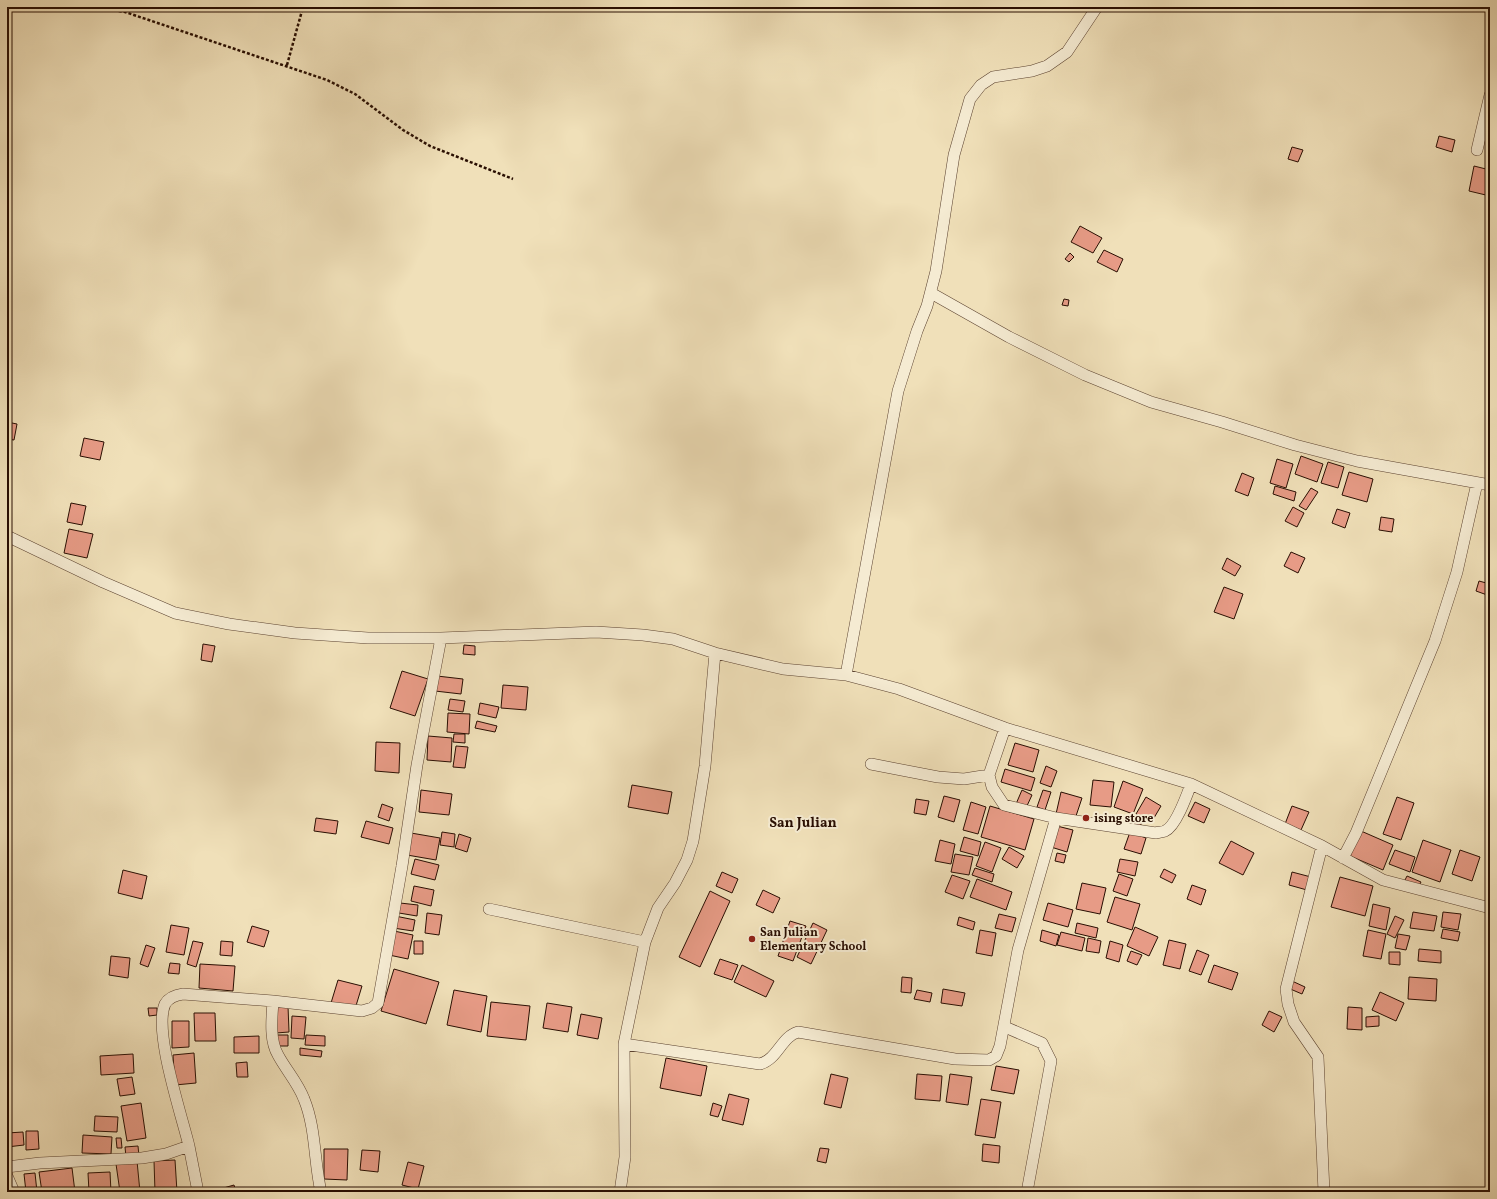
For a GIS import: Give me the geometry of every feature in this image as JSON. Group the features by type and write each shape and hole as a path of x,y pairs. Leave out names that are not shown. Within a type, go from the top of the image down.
{"street":[{"path":"846,675 898,391 936,271 954,155 970,99 981,85 993,77 1032,71 1047,66 1067,52 1097,7"},
{"path":"1477,150 1490,95"},
{"path":"930,293 1009,337 1085,376 1150,402 1222,422 1295,446 1356,461 1490,485"},
{"path":"1343,858 1356,833 1435,641 1457,572 1477,483"},
{"path":"7,536 103,582 175,613 229,624 295,632 368,638 441,638 596,632 672,639 715,653 783,669 846,675 899,689 1005,728 1191,784 1322,846 1384,880 1490,908"},
{"path":"198,1192 189,1146 169,1074 162,1018 166,1003 173,996 183,994 273,1001 362,1011 372,1008 378,1003 402,866 416,765 441,638"},
{"path":"620,1192 625,1157 624,1044 645,942 658,908 675,883 687,860 693,841 705,766 715,653"},
{"path":"1005,728 988,775 992,787 1004,805 1056,818 1156,833 1165,831 1171,827 1185,800 1191,784"},
{"path":"871,764 938,777 964,779 988,775"},
{"path":"624,1044 760,1064 772,1058 790,1034 798,1032 955,1059 989,1060 996,1056 1005,1027 1019,944 1056,818"},
{"path":"1322,846 1286,989 1288,1004 1294,1022 1318,1057 1324,1192"},
{"path":"489,909 645,942"},
{"path":"273,1001 273,1034 277,1053 304,1099 311,1123 316,1166 321,1192"},
{"path":"1005,1027 1042,1043 1051,1061 1027,1192"},
{"path":"7,1167 40,1163 142,1158 166,1154 189,1146"},
{"path":"7,1176 14,1192"}],"path":[{"path":"88,7 125,12 327,80 355,94 403,130 430,146 513,179"},
{"path":"286,65 303,7"}],"building":[{"path":"1439,136 1455,140 1452,152 1436,147"},
{"path":"1292,147 1303,150 1298,162 1288,159"},
{"path":"1474,166 1490,170 1490,196 1469,191"},
{"path":"1080,226 1102,238 1093,253 1071,242"},
{"path":"1104,250 1123,259 1117,272 1097,262"},
{"path":"1070,253 1074,257 1069,262 1065,259"},
{"path":"1064,299 1069,300 1068,306 1062,305"},
{"path":"7,422 17,424 14,440 7,439"},
{"path":"84,438 104,442 100,460 80,456"},
{"path":"1301,456 1323,464 1317,482 1295,474"},
{"path":"1277,459 1293,464 1286,488 1270,483"},
{"path":"1328,462 1344,467 1338,488 1321,483"},
{"path":"1349,472 1373,479 1367,502 1342,495"},
{"path":"1242,473 1254,478 1248,496 1235,491"},
{"path":"1275,486 1296,492 1294,501 1273,494"},
{"path":"1311,488 1318,492 1306,510 1299,506"},
{"path":"71,503 86,506 82,525 67,522"},
{"path":"1293,507 1304,513 1297,527 1285,521"},
{"path":"1337,509 1350,513 1345,528 1332,523"},
{"path":"1381,517 1394,519 1392,532 1379,530"},
{"path":"69,529 93,534 87,558 64,553"},
{"path":"1291,552 1305,558 1298,573 1284,566"},
{"path":"1227,558 1241,566 1235,576 1222,569"},
{"path":"1479,581 1490,584 1490,596 1476,591"},
{"path":"1224,587 1243,594 1234,619 1214,612"},
{"path":"203,644 215,646 212,662 201,660"},
{"path":"464,645 475,646 475,655 463,654"},
{"path":"402,671 428,679 415,716 390,708"},
{"path":"437,676 463,679 461,694 435,691"},
{"path":"503,685 528,687 526,710 501,708"},
{"path":"450,699 465,701 463,712 448,710"},
{"path":"480,703 499,707 496,718 478,714"},
{"path":"448,713 470,714 469,734 447,732"},
{"path":"477,721 497,726 495,732 475,728"},
{"path":"454,734 465,734 465,743 453,742"},
{"path":"428,736 452,738 451,762 427,760"},
{"path":"376,742 400,743 399,773 375,771"},
{"path":"1015,743 1039,750 1033,772 1008,765"},
{"path":"456,746 468,747 465,768 453,767"},
{"path":"1046,766 1057,771 1051,787 1040,783"},
{"path":"1005,769 1035,778 1031,791 1001,782"},
{"path":"1093,780 1114,782 1111,807 1090,805"},
{"path":"1123,781 1143,789 1133,814 1114,807"},
{"path":"632,785 672,792 668,814 628,807"},
{"path":"421,790 452,794 449,815 419,812"},
{"path":"1022,790 1032,795 1026,808 1016,804"},
{"path":"1043,790 1051,792 1045,810 1037,807"},
{"path":"1061,792 1082,798 1075,819 1056,814"},
{"path":"944,796 960,800 954,822 938,817"},
{"path":"1146,797 1161,806 1151,823 1136,814"},
{"path":"1397,797 1414,803 1401,840 1383,834"},
{"path":"916,799 929,801 926,815 914,813"},
{"path":"971,802 986,807 978,834 963,830"},
{"path":"1195,802 1210,809 1204,823 1188,816"},
{"path":"382,804 393,808 389,821 378,817"},
{"path":"990,806 1034,819 1025,850 981,837"},
{"path":"1292,806 1309,812 1301,830 1285,824"},
{"path":"316,818 338,821 336,834 314,831"},
{"path":"1136,818 1143,821 1140,826 1134,824"},
{"path":"366,821 393,828 389,844 361,837"},
{"path":"1057,826 1073,830 1067,852 1051,847"},
{"path":"1361,831 1393,845 1383,870 1350,856"},
{"path":"442,832 455,834 454,847 440,845"},
{"path":"1130,832 1146,838 1141,854 1124,849"},
{"path":"411,833 440,838 436,860 407,855"},
{"path":"459,834 471,838 467,852 455,848"},
{"path":"964,837 981,842 978,856 960,851"},
{"path":"940,840 955,844 951,864 935,861"},
{"path":"1423,840 1451,850 1440,882 1412,872"},
{"path":"1231,841 1254,853 1243,875 1219,863"},
{"path":"985,842 1001,848 992,872 976,866"},
{"path":"1009,847 1024,856 1017,868 1002,859"},
{"path":"1395,850 1415,857 1410,872 1389,864"},
{"path":"1460,850 1480,857 1472,881 1452,874"},
{"path":"1057,853 1066,855 1064,863 1055,861"},
{"path":"955,854 973,857 969,875 951,872"},
{"path":"415,859 439,865 435,880 411,874"},
{"path":"1120,859 1138,862 1135,876 1117,872"},
{"path":"975,868 994,874 992,882 972,875"},
{"path":"1164,869 1176,875 1172,883 1160,877"},
{"path":"123,870 147,876 142,899 118,893"},
{"path":"722,872 738,879 732,893 716,886"},
{"path":"1292,872 1311,877 1307,890 1289,885"},
{"path":"1119,874 1133,879 1127,896 1113,891"},
{"path":"952,875 970,881 963,899 945,892"},
{"path":"1407,876 1421,882 1418,888 1404,882"},
{"path":"1340,877 1373,886 1365,916 1331,907"},
{"path":"977,879 1012,892 1006,910 970,897"},
{"path":"1082,883 1106,888 1100,914 1076,909"},
{"path":"1192,885 1206,890 1201,905 1187,899"},
{"path":"414,886 434,890 431,906 411,901"},
{"path":"763,890 780,898 773,913 756,905"},
{"path":"710,891 730,901 700,967 679,957"},
{"path":"1115,897 1140,904 1132,930 1107,922"},
{"path":"400,903 418,905 417,916 399,913"},
{"path":"1048,903 1073,910 1068,927 1043,920"},
{"path":"1373,904 1390,908 1386,930 1369,926"},
{"path":"1413,912 1437,916 1434,931 1410,928"},
{"path":"1443,912 1461,914 1458,930 1441,927"},
{"path":"427,913 442,915 439,935 425,933"},
{"path":"999,914 1016,918 1012,932 995,928"},
{"path":"395,916 415,920 413,931 393,928"},
{"path":"1395,916 1404,920 1395,938 1387,934"},
{"path":"959,917 975,922 973,930 957,925"},
{"path":"790,921 806,926 793,961 778,956"},
{"path":"813,923 827,930 811,964 797,957"},
{"path":"1077,923 1098,928 1096,938 1075,933"},
{"path":"171,925 189,928 184,955 166,952"},
{"path":"252,926 269,931 264,947 247,942"},
{"path":"1135,927 1158,937 1149,956 1127,946"},
{"path":"1443,929 1460,932 1458,941 1441,938"},
{"path":"980,930 996,933 992,956 976,953"},
{"path":"1042,930 1059,935 1056,946 1040,941"},
{"path":"1368,930 1386,934 1381,959 1363,956"},
{"path":"394,931 413,935 408,959 389,955"},
{"path":"1061,932 1085,938 1082,951 1057,945"},
{"path":"1398,934 1410,936 1406,950 1395,948"},
{"path":"1088,938 1101,941 1099,953 1086,951"},
{"path":"1169,940 1186,944 1180,969 1163,965"},
{"path":"193,941 203,943 196,967 187,964"},
{"path":"221,941 233,942 232,956 220,955"},
{"path":"414,941 423,941 423,954 414,954"},
{"path":"1110,941 1123,945 1119,962 1106,958"},
{"path":"146,945 155,948 148,967 140,964"},
{"path":"1419,949 1441,951 1441,963 1418,961"},
{"path":"1197,950 1209,955 1201,975 1189,971"},
{"path":"1131,951 1142,955 1137,965 1127,961"},
{"path":"1389,952 1400,952 1400,965 1389,964"},
{"path":"111,956 130,958 128,978 109,975"},
{"path":"720,959 738,965 732,980 714,974"},
{"path":"170,963 180,964 179,974 168,973"},
{"path":"200,964 235,966 233,991 199,988"},
{"path":"742,965 774,981 766,997 734,982"},
{"path":"1214,965 1238,973 1232,990 1208,982"},
{"path":"394,969 439,982 426,1024 381,1011"},
{"path":"902,977 912,978 911,993 901,992"},
{"path":"1409,977 1437,979 1436,1001 1408,999"},
{"path":"338,980 362,986 355,1009 331,1003"},
{"path":"1292,981 1305,987 1302,994 1288,988"},
{"path":"943,989 965,993 962,1006 941,1003"},
{"path":"454,990 487,996 481,1032 447,1025"},
{"path":"917,990 932,993 930,1002 914,999"},
{"path":"1380,992 1404,1003 1396,1021 1372,1010"},
{"path":"491,1002 530,1006 526,1040 487,1036"},
{"path":"547,1003 572,1007 568,1032 543,1028"},
{"path":"288,1006 289,1032 276,1033 274,1007"},
{"path":"1348,1007 1362,1008 1362,1030 1347,1029"},
{"path":"148,1008 157,1008 157,1015 149,1016"},
{"path":"1269,1011 1282,1017 1274,1032 1262,1025"},
{"path":"194,1013 215,1013 216,1041 195,1041"},
{"path":"581,1014 602,1018 598,1039 577,1035"},
{"path":"292,1016 306,1017 304,1039 291,1038"},
{"path":"1379,1016 1379,1026 1366,1027 1366,1017"},
{"path":"172,1021 189,1021 189,1047 172,1048"},
{"path":"276,1035 288,1035 288,1046 276,1046"},
{"path":"306,1035 325,1036 325,1046 305,1045"},
{"path":"259,1036 259,1053 234,1053 234,1037"},
{"path":"300,1048 322,1051 321,1057 300,1055"},
{"path":"194,1053 196,1083 175,1085 173,1055"},
{"path":"133,1054 134,1073 101,1075 100,1056"},
{"path":"666,1058 707,1066 701,1096 660,1088"},
{"path":"247,1062 248,1077 237,1077 236,1063"},
{"path":"996,1066 1019,1070 1014,1094 991,1090"},
{"path":"831,1074 848,1078 841,1108 824,1104"},
{"path":"917,1074 942,1076 940,1101 915,1099"},
{"path":"950,1074 972,1077 968,1105 946,1102"},
{"path":"132,1077 135,1094 120,1096 117,1079"},
{"path":"729,1094 749,1099 743,1125 722,1120"},
{"path":"981,1099 1001,1102 995,1138 975,1135"},
{"path":"141,1103 146,1138 127,1141 121,1106"},
{"path":"713,1103 722,1106 718,1117 710,1115"},
{"path":"95,1116 118,1117 117,1132 94,1131"},
{"path":"26,1131 38,1131 39,1149 26,1150"},
{"path":"23,1132 24,1145 7,1147 7,1133"},
{"path":"83,1135 112,1137 111,1154 82,1153"},
{"path":"116,1138 121,1138 122,1148 117,1148"},
{"path":"983,1144 1000,1146 999,1163 982,1161"},
{"path":"138,1146 139,1156 126,1157 125,1147"},
{"path":"820,1148 829,1149 826,1163 817,1161"},
{"path":"324,1149 348,1149 347,1180 324,1179"},
{"path":"362,1150 380,1151 378,1172 360,1170"},
{"path":"175,1160 177,1192 155,1192 154,1161"},
{"path":"137,1161 140,1192 120,1192 116,1164"},
{"path":"408,1162 424,1166 418,1189 402,1185"},
{"path":"72,1168 75,1192 42,1192 39,1172"},
{"path":"110,1172 111,1192 89,1192 88,1173"},
{"path":"35,1173 37,1192 26,1192 24,1174"},
{"path":"234,1185 236,1192 221,1192 220,1189"},
{"path":"365,1188 380,1189 380,1192 365,1192"}],"place":[{"name":"ising store","path":"1086,818"},
{"name":"San Julian Elementary School","path":"752,939"}],"district":[{"name":"San Julian","path":"803,822"}]}
